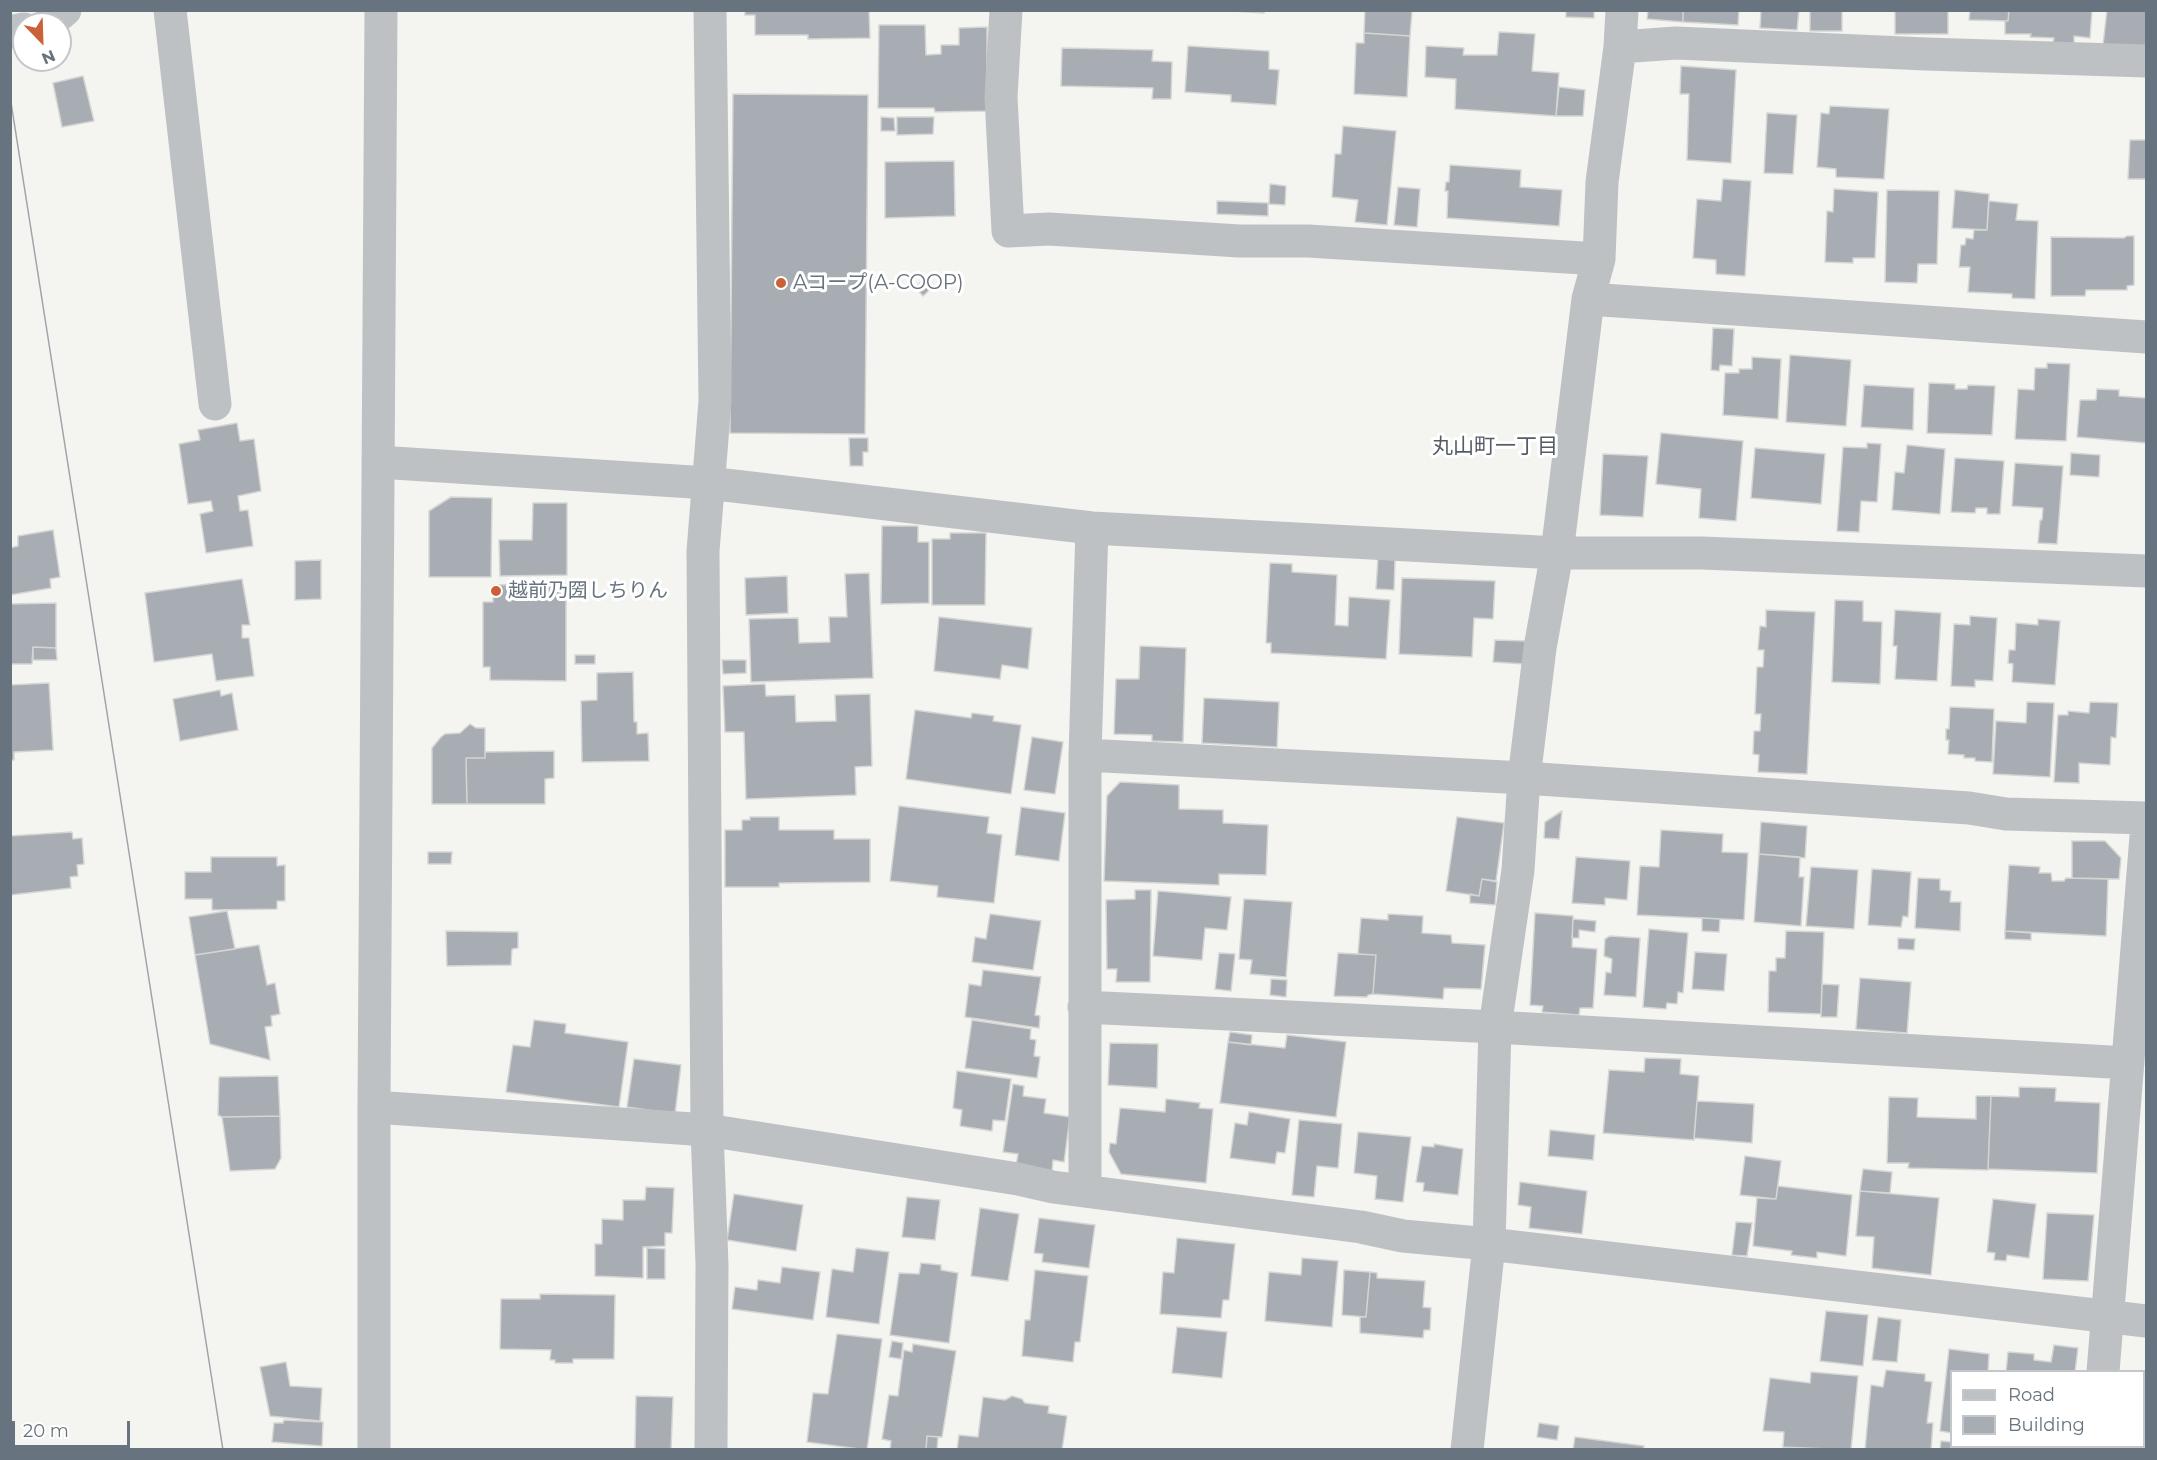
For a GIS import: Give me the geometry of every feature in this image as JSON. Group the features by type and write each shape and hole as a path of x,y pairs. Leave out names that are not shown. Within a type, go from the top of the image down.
{"street":[{"path":"170,10 215,404"},
{"path":"374,1449 381,10"},
{"path":"710,10 715,401 703,551 707,1130 712,1265 711,1449"},
{"path":"1006,10 1001,97 1008,231 1048,229 1239,241 1308,241 1599,259"},
{"path":"1467,1449 1489,1244 1495,1027 1518,870 1524,778 1540,648 1557,553 1588,298 1599,259 1602,182 1620,47 1622,10"},
{"path":"1620,47 1676,43 2146,61"},
{"path":"1588,298 2146,337"},
{"path":"378,462 708,483 1092,528 1557,553 1702,553 2146,571"},
{"path":"1085,1191 1085,755 1092,528"},
{"path":"1085,755 1524,778 1969,808 2006,814 2146,818"},
{"path":"2103,1370 2146,836"},
{"path":"1084,1007 1495,1027 2128,1063"},
{"path":"374,1107 707,1130 1085,1191 1360,1227 1403,1236 2146,1320"}],"building":[{"path":"745,10 869,10 870,38 808,39 808,35 755,35 755,15 745,15"},
{"path":"1045,10 1173,10 1173,11"},
{"path":"1217,10 1265,10 1264,13"},
{"path":"1365,10 1412,11 1410,36 1364,33"},
{"path":"1566,10 1594,10 1594,18 1566,17"},
{"path":"1648,10 1683,10 1683,22 1647,19"},
{"path":"1683,10 1739,10 1738,25 1683,22"},
{"path":"1761,10 1799,10 1797,30 1760,28"},
{"path":"1810,10 1842,10 1842,31 1810,31"},
{"path":"1895,10 1948,10 1948,34 1895,34"},
{"path":"1970,10 2009,10 2008,21 1969,20"},
{"path":"2009,10 2092,10 2090,38 2074,36 2074,44 2053,43 2054,38 2030,37 2031,34 2005,34 2005,21 2008,21"},
{"path":"2107,10 2146,10 2146,48 2103,45"},
{"path":"879,25 925,25 926,55 941,54 941,45 959,45 959,28 987,27 987,111 935,112 934,108 878,108"},
{"path":"1499,32 1535,34 1532,71 1559,73 1556,116 1455,109 1456,79 1425,77 1426,46 1464,48 1463,55 1497,55"},
{"path":"1364,33 1410,36 1407,97 1354,94 1356,43 1364,43"},
{"path":"1188,46 1269,51 1269,69 1279,70 1276,105 1231,102 1231,95 1185,92"},
{"path":"1062,48 1153,50 1152,61 1172,62 1171,99 1152,99 1153,88 1061,86"},
{"path":"1681,66 1736,70 1731,163 1687,160 1689,94 1680,94"},
{"path":"83,76 94,121 62,127 53,83"},
{"path":"1559,87 1585,90 1583,116 1556,116"},
{"path":"733,94 868,95 865,434 730,433"},
{"path":"1830,106 1889,109 1884,179 1836,177 1836,169 1817,167 1821,113 1829,114"},
{"path":"1767,113 1797,115 1793,174 1764,173"},
{"path":"881,117 894,118 895,131 881,131"},
{"path":"897,117 934,117 933,134 897,135"},
{"path":"1343,126 1396,131 1387,225 1355,222 1358,200 1332,197 1335,154 1341,154"},
{"path":"2130,140 2146,140 2146,179 2128,179"},
{"path":"954,161 955,216 885,218 885,162"},
{"path":"1450,165 1521,170 1520,187 1562,190 1559,226 1447,218 1448,191 1445,191 1446,182 1449,182"},
{"path":"1723,179 1751,181 1745,276 1716,274 1716,260 1693,258 1697,199 1721,201"},
{"path":"1270,184 1286,186 1285,205 1269,204"},
{"path":"1398,187 1420,189 1417,227 1394,225"},
{"path":"1834,189 1878,192 1875,258 1853,258 1853,263 1825,262 1827,211 1833,212"},
{"path":"1887,190 1939,191 1937,264 1918,264 1917,283 1885,282"},
{"path":"1955,190 1989,194 1987,230 1952,228"},
{"path":"1217,201 1268,203 1268,216 1217,214"},
{"path":"1989,201 2018,204 2016,220 2038,221 2035,299 2012,298 2012,294 1968,292 1970,267 1959,267 1961,245 1965,245 1966,238 1973,239 1974,230 1987,230"},
{"path":"2134,236 2134,285 2127,286 2127,290 2086,290 2085,296 2051,296 2051,237 2124,238"},
{"path":"927,277 934,286 923,296 915,287"},
{"path":"1713,328 1734,329 1732,366 1720,365 1719,371 1711,370"},
{"path":"1790,355 1851,360 1846,426 1786,422"},
{"path":"1752,357 1781,359 1778,419 1723,415 1725,373 1739,373 1739,369 1752,369"},
{"path":"2047,363 2070,364 2066,441 2015,439 2018,389 2034,390 2035,368 2047,368"},
{"path":"1929,383 1955,384 1955,389 1967,389 1968,385 1995,386 1992,435 1927,433"},
{"path":"1864,385 1914,388 1913,430 1861,427"},
{"path":"2097,389 2119,390 2119,396 2146,398 2146,443 2077,437 2080,400 2096,400"},
{"path":"237,423 240,441 254,439 261,491 238,496 240,511 248,510 253,546 206,553 200,514 213,511 211,501 188,504 179,444 200,440 198,430"},
{"path":"1661,433 1743,441 1736,521 1699,518 1701,489 1656,484"},
{"path":"849,438 868,438 868,452 863,452 863,466 850,466"},
{"path":"1867,443 1881,444 1877,502 1861,501 1859,532 1837,531 1843,447 1867,448"},
{"path":"1907,445 1945,449 1940,514 1892,510 1895,472 1904,473"},
{"path":"1755,448 1825,454 1821,504 1751,498"},
{"path":"2071,453 2100,455 2099,477 2070,475"},
{"path":"1603,454 1648,456 1643,517 1600,515"},
{"path":"1955,458 2004,461 2000,514 1987,514 1987,508 1976,508 1975,513 1951,512"},
{"path":"2015,463 2063,466 2057,544 2038,543 2043,508 2012,506"},
{"path":"451,497 492,498 491,577 429,577 429,511"},
{"path":"533,503 567,503 567,575 500,576 499,540 532,540"},
{"path":"882,526 918,526 918,542 929,542 929,603 881,604"},
{"path":"53,530 60,577 50,579 51,588 10,595 10,548 18,546 18,536"},
{"path":"950,533 986,533 985,605 932,605 932,539 950,539"},
{"path":"1378,558 1395,560 1394,590 1376,589"},
{"path":"321,560 321,599 295,600 295,561"},
{"path":"1270,563 1292,564 1292,572 1337,575 1335,625 1348,626 1349,597 1390,600 1386,659 1271,653 1271,643 1266,643"},
{"path":"869,573 873,678 751,682 749,619 798,618 799,643 830,642 829,617 847,617 845,574"},
{"path":"787,576 788,613 746,615 745,578"},
{"path":"1402,578 1495,581 1493,619 1474,618 1472,657 1399,654"},
{"path":"242,579 250,625 242,625 242,638 249,638 254,676 216,681 212,654 154,662 145,593"},
{"path":"566,584 566,681 490,680 490,667 483,667 483,602 493,602 493,585"},
{"path":"1835,600 1863,601 1863,621 1882,622 1880,684 1832,682"},
{"path":"56,603 56,648 33,647 32,664 10,664 10,604"},
{"path":"1766,610 1815,612 1807,774 1758,772 1759,755 1753,754 1754,731 1760,731 1761,714 1755,714 1757,667 1763,667 1764,650 1758,650 1760,626 1766,627"},
{"path":"1895,610 1941,613 1937,681 1895,679 1897,646 1893,646"},
{"path":"1970,616 1997,618 1993,681 1975,680 1975,687 1951,686 1954,624 1970,625"},
{"path":"939,617 1032,628 1028,669 1002,665 1000,679 934,671"},
{"path":"2038,619 2060,621 2055,685 2012,682 2013,664 2008,663 2009,650 2015,650 2016,623 2038,625"},
{"path":"1495,640 1525,641 1524,664 1493,662"},
{"path":"1140,646 1186,648 1183,742 1152,741 1152,735 1114,734 1116,679 1139,679"},
{"path":"33,647 56,648 57,660 33,660"},
{"path":"575,655 595,655 595,664 575,664"},
{"path":"722,660 746,660 746,673 723,674"},
{"path":"633,672 634,722 637,722 637,734 648,733 649,761 582,762 581,701 597,700 597,673"},
{"path":"49,683 53,750 14,752 14,760 10,760 10,685"},
{"path":"765,684 766,696 795,695 796,722 836,721 835,695 870,694 872,766 855,767 856,795 746,799 744,732 725,732 723,686"},
{"path":"220,690 221,696 232,693 238,730 180,741 173,699"},
{"path":"1204,698 1279,702 1277,747 1202,743"},
{"path":"2027,702 2054,703 2050,777 1993,774 1996,721 2026,723"},
{"path":"2090,702 2118,703 2116,738 2111,737 2110,765 2079,763 2079,783 2054,782 2058,715 2068,715 2068,711 2089,713"},
{"path":"1950,707 1994,709 1992,762 1975,761 1975,758 1964,758 1964,755 1948,754 1949,740 1946,740 1946,729 1949,729"},
{"path":"915,710 971,718 972,713 994,716 993,721 1021,725 1011,794 906,779"},
{"path":"470,724 476,728 485,728 485,758 466,758 467,804 432,804 432,748 445,734 460,733"},
{"path":"1032,737 1063,742 1055,794 1024,790"},
{"path":"554,751 554,778 545,779 545,804 467,804 466,758 485,758 485,752"},
{"path":"1120,782 1179,785 1179,809 1223,810 1223,823 1268,825 1266,875 1219,874 1219,885 1104,881 1107,796"},
{"path":"899,806 989,817 987,833 1002,835 994,903 937,897 938,886 890,881"},
{"path":"1021,807 1065,813 1059,861 1015,855"},
{"path":"1562,811 1559,839 1544,838 1545,822"},
{"path":"750,817 779,817 779,830 834,830 834,839 870,839 870,882 779,883 779,887 725,887 725,830 742,830 742,820 750,820"},
{"path":"1457,817 1504,823 1496,881 1482,879 1479,896 1446,891"},
{"path":"1761,822 1807,826 1805,858 1759,854"},
{"path":"1661,830 1723,834 1722,852 1748,853 1744,920 1637,915 1640,866 1659,867"},
{"path":"72,832 73,839 82,838 84,864 77,865 78,876 70,877 71,888 10,895 10,836"},
{"path":"2072,841 2105,841 2121,858 2119,879 2072,878"},
{"path":"428,852 452,852 451,864 428,864"},
{"path":"1759,854 1800,857 1799,877 1804,877 1801,926 1754,922"},
{"path":"211,857 277,857 277,866 285,865 285,901 277,901 277,909 212,910 212,899 185,899 185,872 211,872"},
{"path":"1576,857 1630,861 1627,900 1605,898 1605,905 1572,903"},
{"path":"2009,865 2040,867 2039,873 2051,873 2052,881 2064,881 2066,878 2108,879 2106,936 2005,931"},
{"path":"1811,867 1858,870 1854,929 1806,926"},
{"path":"1872,869 1911,872 1908,917 1903,916 1901,927 1868,925"},
{"path":"1918,878 1940,879 1940,890 1951,891 1950,902 1961,902 1960,931 1915,928"},
{"path":"1482,879 1497,882 1495,905 1470,903 1470,894 1479,896"},
{"path":"1135,890 1151,890 1150,982 1116,982 1117,969 1107,969 1106,900 1135,899"},
{"path":"1158,891 1231,897 1227,930 1205,928 1202,960 1153,956"},
{"path":"1244,899 1292,902 1286,977 1250,974 1252,960 1239,959"},
{"path":"227,911 235,949 195,955 189,917"},
{"path":"1535,913 1573,916 1572,947 1597,949 1593,1008 1580,1008 1579,1015 1542,1012 1543,1006 1530,1005"},
{"path":"990,914 1041,921 1033,970 972,962 975,937 986,939"},
{"path":"1388,914 1423,916 1422,933 1451,935 1452,943 1485,945 1481,989 1444,988 1443,999 1373,994 1376,955 1358,954 1361,918 1388,920"},
{"path":"1702,918 1720,919 1719,932 1702,931"},
{"path":"1573,919 1596,921 1595,932 1579,930 1579,938 1572,938"},
{"path":"1649,929 1688,933 1683,993 1678,992 1677,1004 1667,1003 1666,1009 1643,1007"},
{"path":"446,931 518,932 518,948 512,949 511,965 447,966"},
{"path":"1786,931 1824,932 1821,1014 1768,1012 1769,971 1776,971 1776,958 1785,958"},
{"path":"2005,931 2031,933 2031,940 2005,939"},
{"path":"1610,936 1640,938 1636,997 1604,995 1606,972 1611,973 1612,959 1604,956 1605,939"},
{"path":"1898,938 1915,939 1914,950 1898,949"},
{"path":"259,945 267,985 275,983 280,1014 271,1016 272,1026 265,1027 270,1060 210,1044 195,955"},
{"path":"1695,952 1727,954 1724,991 1692,989"},
{"path":"1219,953 1235,954 1231,991 1215,989"},
{"path":"1338,953 1376,955 1373,994 1367,997 1334,996"},
{"path":"983,970 1041,977 1035,1015 1040,1016 1039,1028 965,1017 969,984 981,986"},
{"path":"1860,978 1911,982 1907,1033 1856,1029"},
{"path":"1271,979 1287,980 1286,997 1270,995"},
{"path":"1822,984 1839,985 1837,1017 1821,1017"},
{"path":"534,1020 566,1024 565,1033 628,1042 619,1107 506,1092 513,1045 530,1047"},
{"path":"972,1020 1031,1029 1030,1039 1036,1040 1034,1056 1040,1057 1037,1078 965,1068"},
{"path":"1230,1032 1252,1035 1251,1045 1228,1042"},
{"path":"1287,1035 1346,1042 1336,1117 1220,1103 1228,1042 1285,1048"},
{"path":"1110,1043 1158,1044 1157,1088 1108,1085"},
{"path":"1645,1058 1681,1059 1680,1074 1699,1076 1694,1140 1603,1133 1609,1070 1644,1072"},
{"path":"634,1059 681,1065 675,1114 627,1107"},
{"path":"957,1071 1011,1079 1005,1121 993,1120 992,1131 960,1126 962,1110 953,1108"},
{"path":"278,1076 280,1116 222,1117 218,1115 219,1077"},
{"path":"1013,1084 1024,1086 1023,1096 1046,1099 1044,1113 1070,1117 1064,1162 1053,1160 1052,1171 1016,1166 1018,1154 1003,1152"},
{"path":"2019,1087 2056,1088 2055,1101 2100,1103 2097,1173 1988,1169 1991,1096 2019,1097"},
{"path":"1976,1096 1991,1096 1988,1170 1908,1168 1909,1163 1887,1163 1889,1097 1918,1098 1917,1117 1976,1119"},
{"path":"1166,1099 1200,1103 1199,1108 1213,1109 1206,1183 1121,1174 1109,1152 1110,1143 1116,1144 1120,1108 1165,1112"},
{"path":"1697,1101 1754,1104 1752,1143 1694,1138"},
{"path":"1249,1112 1290,1119 1285,1153 1277,1152 1275,1164 1230,1158 1235,1123 1247,1125"},
{"path":"280,1116 281,1158 275,1169 230,1171 222,1117"},
{"path":"1299,1120 1342,1124 1338,1168 1317,1166 1314,1197 1292,1195"},
{"path":"1550,1130 1595,1135 1593,1160 1548,1156"},
{"path":"1358,1132 1411,1137 1403,1202 1375,1199 1377,1176 1354,1173"},
{"path":"1434,1144 1463,1149 1458,1195 1423,1191 1424,1183 1416,1182 1422,1146 1434,1147"},
{"path":"1745,1156 1781,1161 1776,1199 1740,1195"},
{"path":"1863,1169 1892,1172 1890,1193 1860,1191"},
{"path":"1520,1182 1587,1191 1582,1234 1529,1228 1531,1207 1518,1205"},
{"path":"1778,1186 1852,1195 1846,1256 1817,1252 1817,1258 1791,1255 1792,1251 1753,1246 1757,1198 1776,1199"},
{"path":"646,1187 674,1188 672,1233 665,1233 665,1246 643,1247 643,1278 595,1276 595,1244 602,1244 602,1219 623,1220 623,1200 645,1200"},
{"path":"1860,1191 1939,1198 1931,1275 1872,1268 1874,1237 1856,1236"},
{"path":"734,1194 803,1205 796,1251 727,1240"},
{"path":"907,1197 940,1200 935,1240 902,1237"},
{"path":"1993,1199 2036,1204 2029,1258 2007,1255 2006,1261 1994,1260 1995,1253 1987,1252"},
{"path":"980,1208 1019,1214 1008,1281 971,1276"},
{"path":"2047,1213 2094,1215 2088,1281 2043,1279"},
{"path":"1039,1218 1095,1225 1089,1268 1042,1262 1043,1254 1034,1253"},
{"path":"1736,1222 1752,1223 1747,1256 1732,1255"},
{"path":"1177,1238 1235,1244 1229,1300 1223,1300 1221,1318 1160,1314 1163,1272 1174,1273"},
{"path":"647,1248 665,1249 665,1279 647,1279"},
{"path":"856,1248 889,1252 879,1324 826,1317 832,1269 853,1272"},
{"path":"1302,1258 1338,1261 1332,1327 1265,1321 1269,1272 1301,1275"},
{"path":"921,1263 941,1265 941,1270 958,1273 949,1343 890,1335 899,1273 919,1274"},
{"path":"782,1267 820,1272 813,1320 732,1309 735,1287 757,1290 758,1280 780,1283"},
{"path":"1035,1270 1088,1276 1080,1342 1075,1342 1073,1362 1022,1356 1025,1320 1030,1320"},
{"path":"1344,1270 1370,1272 1366,1317 1342,1315"},
{"path":"1370,1272 1377,1273 1377,1278 1425,1281 1423,1307 1431,1308 1430,1330 1424,1330 1423,1338 1360,1333 1360,1317 1366,1317"},
{"path":"540,1294 615,1295 614,1359 573,1359 573,1363 555,1363 555,1360 550,1360 551,1350 500,1349 501,1299 540,1299"},
{"path":"1826,1311 1868,1315 1863,1366 1820,1361"},
{"path":"1878,1317 1901,1320 1897,1362 1872,1360"},
{"path":"1177,1327 1227,1332 1222,1378 1172,1373"},
{"path":"837,1334 882,1339 867,1450 807,1442 813,1393 828,1394"},
{"path":"892,1341 903,1343 901,1359 889,1357"},
{"path":"913,1344 956,1351 942,1437 927,1436 926,1450 890,1450 891,1441 882,1439 889,1395 898,1396 904,1350 912,1352"},
{"path":"2054,1345 2078,1348 2075,1370 2006,1370 2008,1352 2034,1354 2034,1360 2051,1362"},
{"path":"1949,1349 1989,1354 1988,1370 1950,1370 1950,1433 1940,1431"},
{"path":"286,1362 290,1386 322,1388 320,1421 270,1416 260,1367"},
{"path":"1886,1370 1925,1374 1925,1381 1932,1382 1927,1423 1933,1423 1931,1450 1865,1450 1871,1385 1883,1387"},
{"path":"1811,1372 1858,1376 1851,1450 1783,1447 1784,1432 1763,1431 1770,1378 1810,1383"},
{"path":"2145,1375 2146,1375 2145,1424"},
{"path":"636,1396 673,1397 671,1450 635,1450"},
{"path":"1012,1396 1022,1399 1025,1403 1049,1406 1048,1413 1067,1416 1062,1450 957,1450 959,1435 978,1437 983,1397 1005,1400"},
{"path":"284,1420 323,1422 322,1446 272,1442 274,1423 283,1423"},
{"path":"1539,1423 1559,1426 1557,1440 1537,1437"},
{"path":"927,1436 938,1437 937,1450 926,1450"},
{"path":"1575,1437 1644,1446 1643,1450 1573,1450"},
{"path":"1941,1441 1950,1442 1950,1448 1990,1448 1990,1450 1940,1450"}],"tram line":[{"path":"10,96 223,1450"}],"place":[{"name":"Aコープ(A-COOP)","path":"781,283"},
{"name":"越前乃圀しちりん","path":"496,591"}],"district":[{"name":"丸山町一丁目","path":"1495,447"}]}
